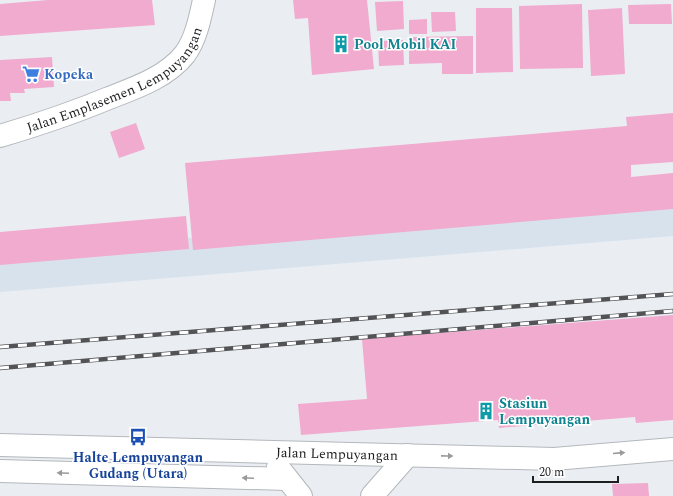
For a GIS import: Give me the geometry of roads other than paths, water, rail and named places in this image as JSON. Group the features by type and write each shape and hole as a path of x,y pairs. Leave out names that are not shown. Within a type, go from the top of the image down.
{"street":[{"name":"Jalan Emplasemen Lempuyangan","path":"0,136 85,108 132,89 161,75 185,54 198,26 204,0"},
{"name":"Jalan Lempuyangan","path":"0,445 266,453 554,459 673,449"},
{"path":"266,453 301,496"},
{"path":"372,496 408,455"},
{"name":"Jalan Lempuyangan","path":"0,471 288,479"}],"railway":[{"path":"0,347 673,294"},
{"path":"0,368 673,311"}],"place":[{"name":"Pool Mobil KAI","path":"341,44"},
{"name":"Kopeka","path":"31,74"},
{"name":"Stasiun Lempuyangan","path":"486,411"},
{"name":"Halte Lempuyangan Gudang (Utara)","path":"138,437"}]}
